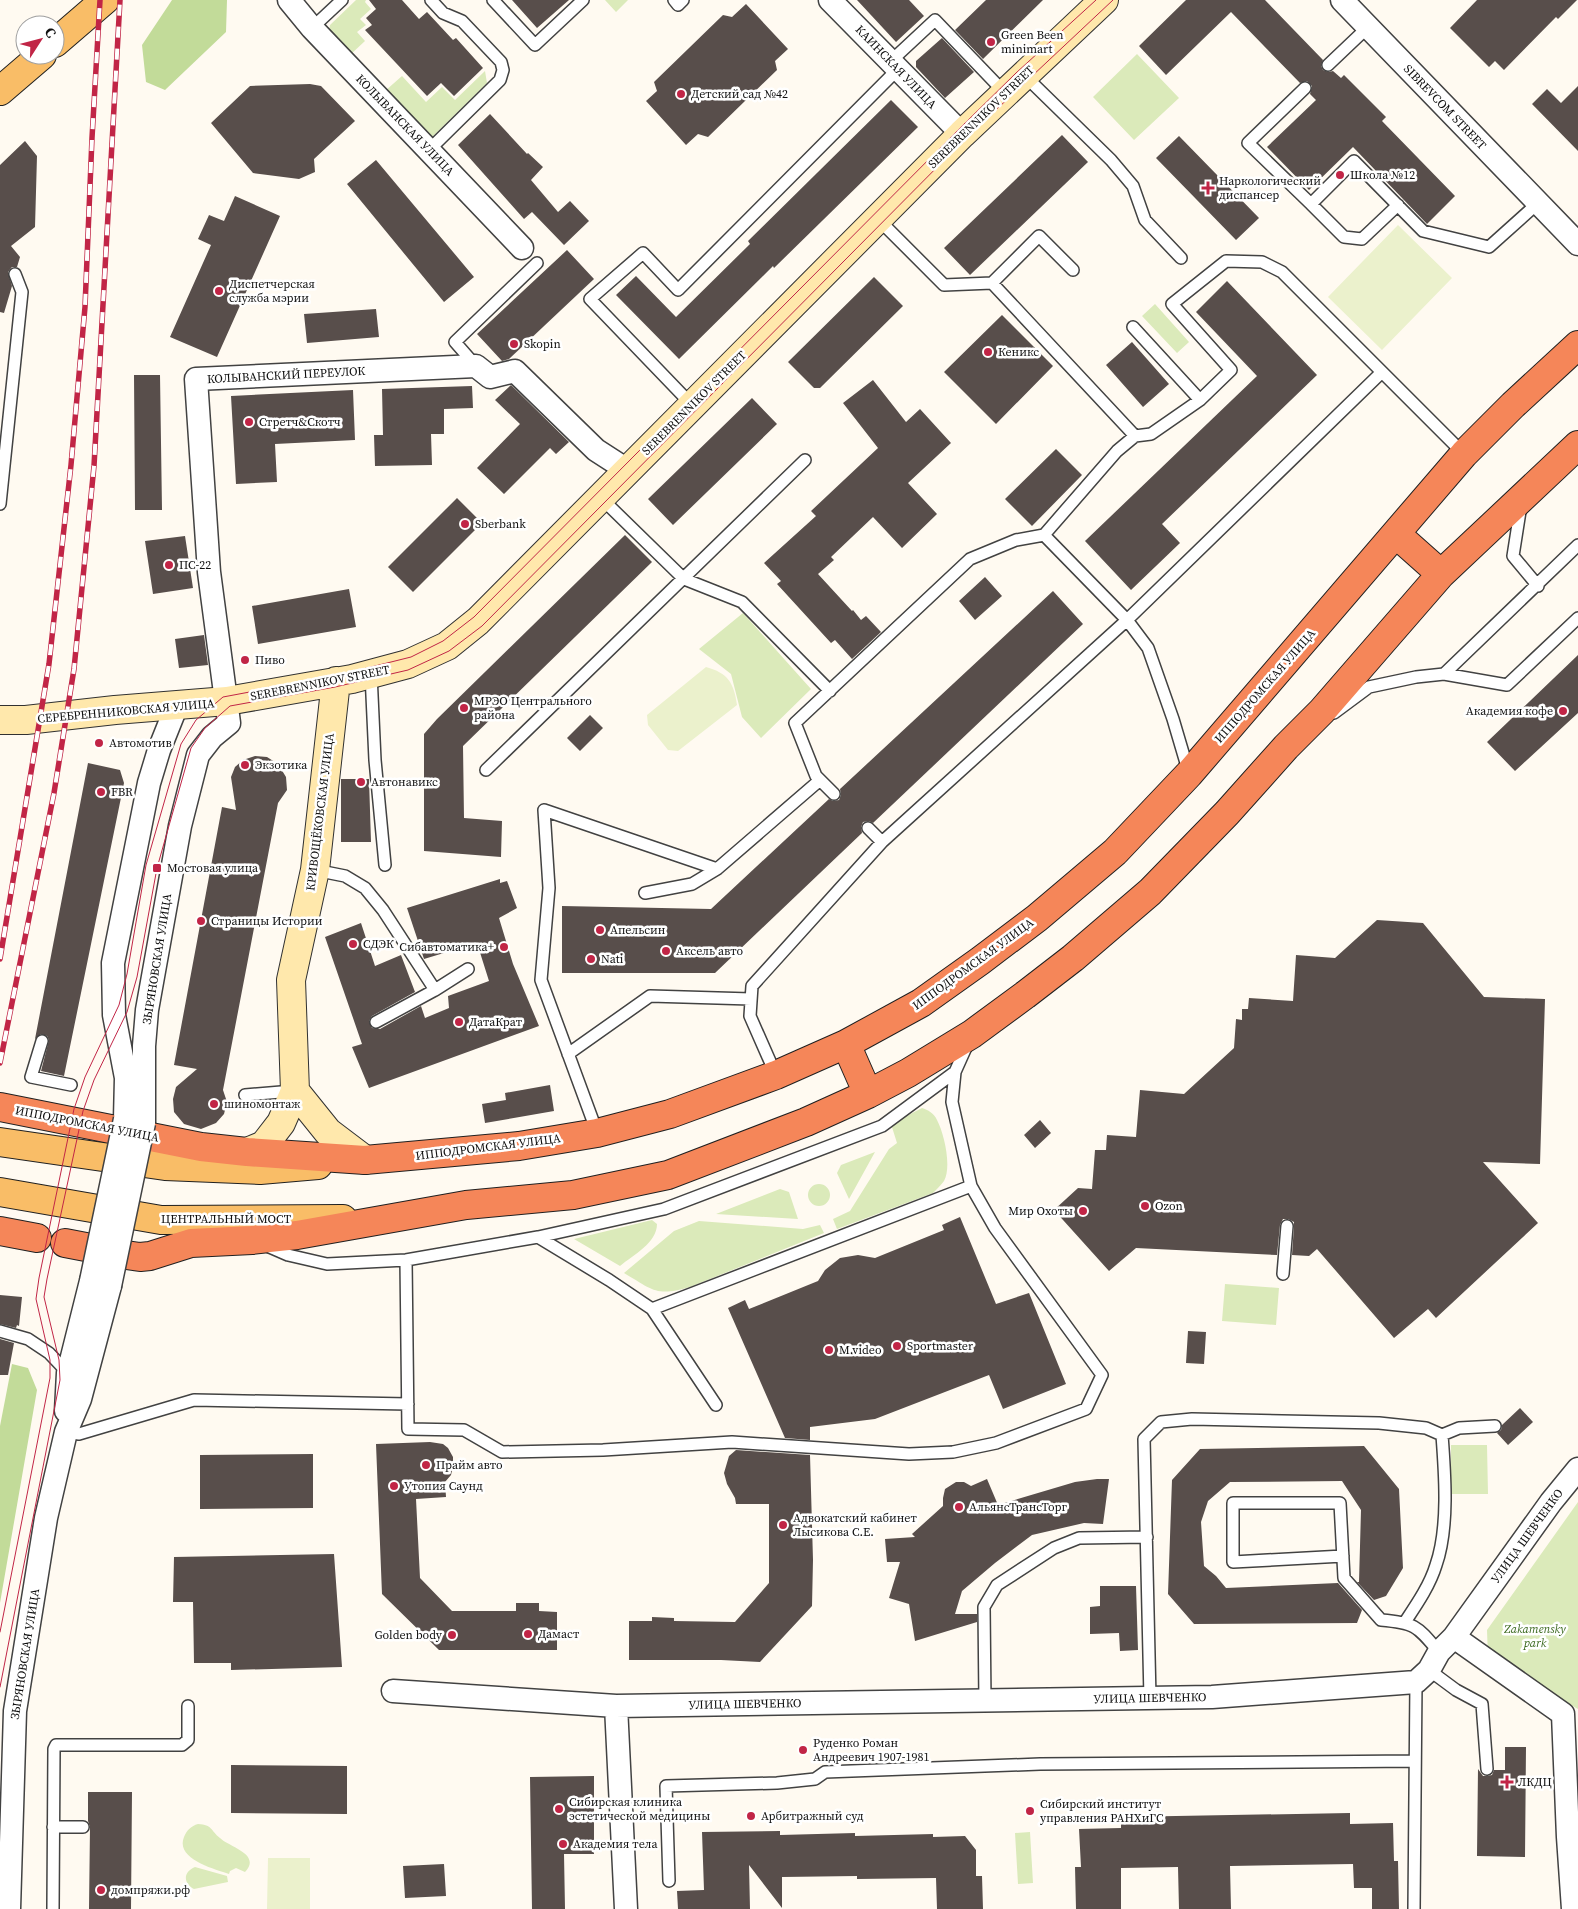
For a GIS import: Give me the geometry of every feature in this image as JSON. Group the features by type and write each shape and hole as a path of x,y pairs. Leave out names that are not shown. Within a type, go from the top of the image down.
{"highway":[{"name":"ИППОДРОМСКАЯ УЛИЦА","path":"0,1107 201,1147 364,1160 519,1146 597,1133 670,1114 776,1075 846,1044 921,1003 1037,918 1115,852 1189,774 1464,454 1513,405 1578,345"},
{"path":"126,1255 150,1256 191,1243 252,1240 297,1235 466,1205 573,1195 668,1175 806,1122 868,1094 908,1073 972,1034 1073,958 1150,892 1322,711 1441,574 1578,446"},
{"path":"1396,534 1441,574"},
{"path":"846,1044 868,1094"},
{"path":"0,1231 37,1238"}],"main road":[{"path":"65,34 105,0"},
{"path":"0,91 30,65"},
{"path":"0,1142 165,1166 260,1170 364,1160"},
{"name":"ЦЕНТРАЛЬНЫЙ МОСТ","path":"0,1192 161,1220 394,1219"}],"street":[{"name":"КАИНСКАЯ УЛИЦА","path":"830,0 962,134"},
{"name":"SEREBRENNIKOV STREET","path":"227,702 371,674 408,664 446,646 478,621 962,134 1104,0"},
{"name":"SIBREVCOM STREET","path":"1342,0 1578,244"},
{"name":"КОЛЫВАНСКАЯ УЛИЦА","path":"297,3 312,28 529,256"},
{"name":"КОЛЫВАНСКИЙ ПЕРЕУЛОК","path":"227,702 209,572 196,380 476,366 490,377 515,370 596,450 627,470"},
{"name":"КРИВОЩЁКОВСКАЯ УЛИЦА","path":"295,1091 291,980 315,870 336,681"},
{"name":"СЕРЕБРЕННИКОВСКАЯ УЛИЦА","path":"13,720 227,702"},
{"name":"ЗЫРЯНОВСКАЯ УЛИЦА","path":"9,1909 15,1711 46,1518 66,1432 80,1399 100,1284 135,1121 144,1046 146,1010 180,826 198,755 212,737 229,724 227,702"},
{"name":"ЗЫРЯНОВСКАЯ УЛИЦА","path":"135,1121 114,1015 113,963 149,783 159,750 178,705"},
{"path":"247,1152 264,1145 281,1123 295,1091 318,1122 364,1160"},
{"name":"ЗЫРЯНОВСКАЯ УЛИЦА","path":"66,1432 68,1373 100,1284"},
{"name":"УЛИЦА ШЕВЧЕНКО","path":"393,1691 616,1706 985,1702 1212,1697 1434,1660 1551,1502 1578,1469"},
{"path":"1434,1660 1563,1714 1571,1727 1568,1837 1573,1909"},
{"path":"616,1706 626,1909"}],"lane":[{"path":"312,28 342,0"},
{"path":"429,150 500,80 503,70 501,62 462,21 444,13 431,0"},
{"path":"493,0 535,45 583,0"},
{"path":"674,0 678,5 684,0"},
{"path":"692,404 590,299 643,253 678,290 935,20 1111,160 1133,186 1146,220 1180,258"},
{"path":"1328,66 1368,27"},
{"path":"1305,88 1248,143 1344,237 1362,240 1398,205"},
{"path":"1310,204 1354,161 1423,231 1489,247 1544,208"},
{"path":"878,218 944,285 992,283 1039,236 1073,270"},
{"path":"476,366 455,342 529,256"},
{"path":"834,794 816,776 795,723 970,559 1016,540 1044,535 1117,451 1135,436 1151,434 1200,400 1231,370 1172,304 1226,261 1262,262 1282,272 1464,454"},
{"path":"0,504 22,292 15,274"},
{"path":"992,283 1135,436"},
{"path":"1133,327 1200,400"},
{"path":"776,1075 750,1016 752,986 882,842 1126,620 1382,372"},
{"path":"486,770 805,460"},
{"path":"1523,496 1513,556 1538,586"},
{"path":"600,497 684,579 742,602 830,691"},
{"path":"1044,535 1126,620 1148,648 1173,719 1189,774"},
{"path":"1444,674 1538,586 1578,545"},
{"path":"1286,747 1369,687 1416,677 1444,674 1507,685 1578,618"},
{"path":"371,674 375,760 385,865"},
{"path":"645,893 692,884 717,869 820,780"},
{"path":"597,1133 541,980 550,888 544,810 717,869"},
{"path":"868,828 882,842"},
{"path":"315,870 345,876 365,888 383,910 434,990"},
{"path":"376,1022 468,969"},
{"path":"568,1054 650,996 751,999"},
{"path":"406,1260 408,1429 464,1430 502,1452 603,1450 732,1442 909,1454 953,1452 996,1444 1086,1409 1102,1375 995,1228 971,1186 952,1102 955,1072 972,1034"},
{"path":"42,1041 31,1077 71,1085"},
{"path":"252,1240 288,1255 327,1264 406,1260 538,1237 664,1209 882,1126 955,1072"},
{"path":"245,1095 295,1091"},
{"path":"652,1309 971,1186"},
{"path":"1283,1274 1287,1226"},
{"path":"538,1237 609,1280 652,1309 716,1405"},
{"path":"0,1330 28,1339 49,1353 68,1373"},
{"path":"66,1432 79,1434 194,1400 408,1404"},
{"path":"1150,1698 1144,1439 1161,1422 1192,1419 1379,1423 1426,1428 1442,1435 1459,1428 1495,1426"},
{"path":"1405,1622 1421,1597 1436,1565 1445,1521 1442,1435"},
{"path":"1343,1556 1233,1562 1233,1503 1340,1503 1343,1556 1344,1578 1381,1620 1405,1622 1422,1632 1434,1660 1456,1690 1482,1704 1487,1769"},
{"path":"985,1702 984,1607 997,1585 1054,1548 1079,1538 1147,1538"},
{"path":"1410,1901 1415,1760 1434,1660"},
{"path":"52,1909 54,1749 56,1745 182,1745 188,1740 188,1706"},
{"path":"670,1881 666,1786 777,1783 815,1779 825,1772 1040,1764 1415,1760"},
{"path":"53,1827 83,1827"}],"green space":[{"path":"172,0 227,0 226,32 165,90 146,82 142,45"},
{"path":"356,0 366,0 365,2 371,9 360,19 366,25 357,32 365,41 350,55 329,33 330,25"},
{"path":"605,0 628,0 616,12"},
{"path":"1137,54 1179,98 1134,140 1093,97"},
{"path":"485,71 487,83 431,138 385,91 402,76 426,102 442,87 455,100"},
{"path":"1398,225 1452,278 1382,350 1328,297"},
{"path":"1155,304 1189,342 1177,353 1142,316"},
{"path":"743,613 811,689 761,738 742,717 731,674 699,649"},
{"path":"706,667 720,672 729,680 737,705 678,751 668,750 648,725 647,715"},
{"path":"922,1108 934,1115 940,1126 947,1159 944,1181 933,1193 837,1229 833,1219 850,1211 889,1149 897,1143 891,1124"},
{"path":"875,1152 849,1199 837,1173 841,1165"},
{"path":"819,1184 827,1187 830,1195 827,1203 819,1206 811,1203 808,1195 811,1187"},
{"path":"780,1189 789,1192 798,1219 716,1214"},
{"path":"652,1220 657,1224 656,1231 649,1243 620,1266 574,1239"},
{"path":"699,1221 803,1229 820,1225 824,1233 679,1290 655,1290 624,1273 674,1231"},
{"path":"1225,1284 1279,1288 1276,1325 1222,1321"},
{"path":"12,1364 28,1368 37,1390 0,1603 0,1426"},
{"path":"1451,1445 1487,1445 1488,1494 1451,1494"},
{"name":"Zakamensky park","path":"1578,1502 1578,1709 1488,1658 1487,1630"},
{"path":"198,1824 209,1827 220,1838 247,1856 250,1860 245,1872 236,1868 230,1871 229,1874 206,1866 190,1857 183,1845 184,1837 186,1832"},
{"path":"1030,1832 1033,1883 1018,1884 1015,1833"},
{"path":"268,1858 310,1858 310,1909 267,1909"},
{"path":"195,1867 227,1876 228,1882 194,1889 190,1887 186,1878 188,1872"}],"building":[{"path":"369,0 402,0 419,19 427,12 453,40 456,38 483,68 454,96 441,83 427,96 365,30 372,25 366,18 376,9"},
{"path":"512,0 569,0 537,28"},
{"path":"857,0 909,0 924,16 896,42"},
{"path":"986,0 1043,0 983,59 955,30"},
{"path":"1186,0 1265,0 1323,60 1321,66 1323,70 1333,71 1341,78 1344,75 1386,117 1382,121 1455,196 1427,224 1353,147 1309,190 1267,147 1316,100 1310,94 1312,86 1307,81 1300,83 1231,12 1166,75 1139,46"},
{"path":"1477,0 1577,0 1558,19 1556,17 1504,70 1495,61 1489,67 1450,28"},
{"path":"746,4 788,49 775,61 777,70 708,137 698,134 686,145 646,101 657,91 654,82 723,15 732,17"},
{"path":"942,38 974,72 945,98 916,67 916,61"},
{"path":"310,84 321,86 355,121 314,159 315,172 299,179 253,173 211,123 250,86"},
{"path":"1578,86 1578,151 1532,104 1547,89 1561,103"},
{"path":"891,100 918,127 679,359 616,295 636,276 676,317 750,244 748,241"},
{"path":"490,114 527,154 543,167 531,180 558,212 570,201 589,221 564,245 532,212 524,219 458,145"},
{"path":"1062,135 1088,162 970,275 944,248"},
{"name":"Наркологический диспансер","path":"1179,136 1259,218 1236,240 1156,158"},
{"path":"25,141 37,156 35,227 11,246 20,257 17,267 12,267 8,272 12,286 4,313 0,312 0,165"},
{"path":"376,160 474,277 444,302 347,184"},
{"name":"Диспетчерская служба мэрии","path":"235,196 280,216 217,357 170,337 211,245 198,239 209,215 224,221"},
{"path":"567,250 594,279 509,359 502,361 477,334"},
{"path":"874,277 903,306 820,388 814,388 788,362"},
{"path":"1227,281 1317,375 1162,524 1180,543 1131,590 1085,541 1257,376 1196,312"},
{"path":"376,309 379,337 307,343 304,314"},
{"path":"1002,315 1053,366 996,424 944,372"},
{"path":"1132,342 1169,384 1143,407 1106,365"},
{"path":"134,375 160,375 162,510 135,510"},
{"path":"873,380 906,422 920,409 951,443 908,483 937,514 902,548 873,517 831,557 834,560 818,574 861,620 866,616 881,632 852,659 835,640 831,643 777,584 781,581 764,563 816,516 811,511 878,448 843,403"},
{"path":"511,385 569,442 556,454 550,448 504,494 477,468 520,424 495,400"},
{"path":"472,386 473,408 444,409 444,434 431,434 432,465 375,466 374,435 383,435 382,389"},
{"path":"353,390 355,440 275,444 277,482 236,484 231,396"},
{"path":"752,398 777,424 673,525 648,499"},
{"path":"1056,449 1082,475 1032,526 1005,499"},
{"path":"457,498 482,523 413,592 388,567"},
{"path":"625,535 652,562 463,746 464,818 502,821 501,857 424,851 424,734 437,719"},
{"name":"ПС-22","path":"185,536 193,588 153,594 145,541"},
{"path":"985,577 1002,596 975,620 959,601"},
{"path":"349,589 356,627 258,644 252,606"},
{"path":"1053,591 1083,624 873,823 869,821 863,822 861,827 862,833 715,973 562,973 562,906 711,909 829,799 833,801 839,800 841,795 840,789"},
{"path":"204,635 208,665 179,668 175,639"},
{"path":"1578,655 1578,713 1515,771 1487,742"},
{"path":"590,715 603,728 580,751 567,738"},
{"path":"255,756 267,757 278,764 286,777 287,790 278,803 223,1090 227,1102 224,1114 216,1123 201,1129 184,1124 174,1112 173,1099 176,1087 197,1069 174,1065 222,807 236,810 231,777 235,767 243,760"},
{"path":"88,763 120,770 124,783 64,1076 41,1071 49,1040 47,1036 41,1034 35,1039"},
{"path":"341,779 369,779 371,842 341,842"},
{"path":"500,879 500,883 507,881 517,908 499,918 513,964 539,1026 369,1088 352,1047 362,1044 325,937 361,923 375,966 401,955 415,992 372,1016 369,1021 372,1028 380,1029 421,1006 425,1018 449,1008 448,996 489,981 477,943 424,959 407,908"},
{"path":"1377,920 1423,923 1484,997 1545,999 1540,1164 1483,1162 1538,1223 1436,1318 1428,1309 1394,1338 1317,1249 1309,1256 1292,1255 1294,1222 1288,1219 1283,1219 1280,1225 1277,1255 1136,1248 1109,1271 1054,1210 1078,1188 1092,1189 1095,1150 1106,1150 1107,1135 1136,1137 1140,1090 1184,1094 1234,1048 1236,1019 1242,1020 1242,1009 1248,1009 1249,998 1293,1001 1296,955 1335,958"},
{"path":"550,1085 554,1111 485,1123 482,1104 506,1100 505,1093"},
{"path":"1040,1120 1051,1133 1035,1148 1024,1135"},
{"name":"Sportmaster","path":"960,1217 996,1304 1029,1293 1066,1384 1003,1409 989,1375 875,1419 810,1427 810,1440 785,1438 728,1308 745,1300 749,1309 818,1281 825,1270 840,1258 858,1255 875,1258 944,1230 942,1225"},
{"path":"0,1295 22,1297 19,1326 17,1325 16,1328 0,1324"},
{"path":"1188,1331 1206,1332 1204,1364 1186,1363"},
{"path":"0,1339 14,1343 8,1375 0,1375"},
{"path":"1520,1408 1533,1422 1508,1445 1497,1433 1501,1430 1502,1425"},
{"path":"430,1442 443,1444 448,1448 453,1457 453,1466 451,1475 445,1482 446,1497 416,1499 420,1578 452,1611 516,1611 516,1603 539,1603 539,1611 557,1612 557,1650 439,1650 382,1594 376,1444"},
{"path":"1364,1446 1399,1489 1403,1568 1386,1596 1374,1600 1357,1582 1359,1582 1361,1510 1342,1481 1230,1482 1208,1501 1201,1522 1204,1566 1226,1588 1338,1583 1362,1610 1357,1623 1194,1624 1168,1594 1172,1480 1200,1449"},
{"path":"736,1450 810,1455 813,1560 812,1606 760,1662 629,1660 629,1621 652,1621 652,1617 674,1618 674,1621 735,1622 769,1583 769,1504 736,1504 724,1473 729,1456"},
{"path":"313,1454 313,1508 200,1509 200,1455"},
{"path":"987,1479 998,1505 1075,1482 1109,1479 1103,1524 1084,1523 1032,1535 962,1591 955,1614 977,1614 977,1622 915,1641 909,1604 889,1598 900,1562 887,1562 885,1539 915,1537 912,1534 943,1506 945,1489 956,1482 964,1482 971,1486"},
{"path":"334,1554 342,1667 231,1670 231,1663 194,1663 193,1602 173,1602 174,1557"},
{"path":"1100,1586 1136,1586 1138,1650 1120,1651 1119,1633 1090,1634 1090,1607 1100,1606"},
{"path":"1505,1747 1526,1747 1525,1857 1477,1856 1478,1769 1483,1776 1492,1775 1494,1770 1505,1770"},
{"path":"231,1765 347,1766 347,1814 231,1813"},
{"path":"594,1776 594,1854 564,1854 565,1909 532,1909 530,1777"},
{"path":"88,1792 132,1792 131,1909 89,1909 90,1827 88,1821"},
{"path":"1350,1813 1350,1824 1393,1823 1394,1861 1398,1861 1399,1909 1372,1909 1372,1888 1354,1888 1353,1864 1230,1866 1231,1909 1179,1909 1178,1867 1121,1868 1121,1909 1076,1909 1075,1867 1081,1867 1079,1829 1121,1828 1121,1817"},
{"path":"780,1831 780,1835 855,1833 855,1836 933,1834 933,1837 965,1836 976,1850 976,1876 982,1876 983,1909 937,1909 936,1878 857,1879 857,1876 782,1877 782,1908 749,1865 750,1909 678,1909 677,1891 704,1890 702,1832"},
{"path":"444,1864 446,1896 405,1898 403,1866"}],"tram line":[{"path":"0,1632 50,1378 50,1360 36,1299 74,1109 85,1077 119,1005 127,974 146,865 181,744 196,720 223,697 335,676 411,657 443,641 474,617 958,130 1016,73 1096,0"},
{"path":"0,1687 60,1380 59,1360 44,1297 47,1279 83,1111 94,1080 127,1012 137,977 157,868 191,748 205,728 230,706 335,687 408,670 449,651 482,626 966,138 1113,0"}],"railway":[{"path":"0,959 49,664 71,465 85,307 100,0"},
{"path":"0,1063 54,793 74,669 94,466 120,0"}],"place":[{"name":"Green Been minimart","path":"991,42"},
{"name":"Детский сад №42","path":"681,94"},
{"name":"Школа №12","path":"1340,175"},
{"name":"Наркологический диспансер","path":"1208,188"},
{"name":"Диспетчерская служба мэрии","path":"219,291"},
{"name":"Skopin","path":"514,344"},
{"name":"Кеникс","path":"988,352"},
{"name":"Стретч&Скотч","path":"249,422"},
{"name":"Sberbank","path":"465,524"},
{"name":"ПС-22","path":"169,565"},
{"name":"Пиво","path":"245,660"},
{"name":"МРЭО Центрального района","path":"464,708"},
{"name":"Академия кофе","path":"1563,711"},
{"name":"Автомотив","path":"99,743"},
{"name":"Экзотика","path":"245,765"},
{"name":"Автонавикс","path":"361,782"},
{"name":"FBR","path":"101,792"},
{"name":"Мостовая улица","path":"157,868"},
{"name":"Страницы Истории","path":"201,921"},
{"name":"Апельсин","path":"600,930"},
{"name":"СДЭК","path":"353,944"},
{"name":"Сибавтоматика+","path":"504,947"},
{"name":"Аксель авто","path":"666,951"},
{"name":"Nati","path":"591,959"},
{"name":"ДатаКрат","path":"459,1022"},
{"name":"шиномонтаж","path":"214,1104"},
{"name":"Ozon","path":"1145,1206"},
{"name":"Мир Охоты","path":"1083,1211"},
{"name":"Sportmaster","path":"897,1346"},
{"name":"M.video","path":"829,1350"},
{"name":"Прайм авто","path":"426,1465"},
{"name":"Утопия Саунд","path":"394,1486"},
{"name":"АльянсТрансТорг","path":"959,1507"},
{"name":"Адвокатский кабинет Лысикова С.Е.","path":"783,1525"},
{"name":"Дамаст","path":"528,1634"},
{"name":"Golden body","path":"452,1635"},
{"name":"Руденко Роман Андреевич 1907-1981","path":"803,1750"},
{"name":"ЛКДЦ","path":"1507,1782"},
{"name":"Сибирская клиника эстетической медицины","path":"559,1809"},
{"name":"Сибирский институт управления РАНХиГС","path":"1030,1811"},
{"name":"Арбитражный суд","path":"751,1816"},
{"name":"Академия тела","path":"563,1844"},
{"name":"домпряжи.рф","path":"101,1890"}]}
